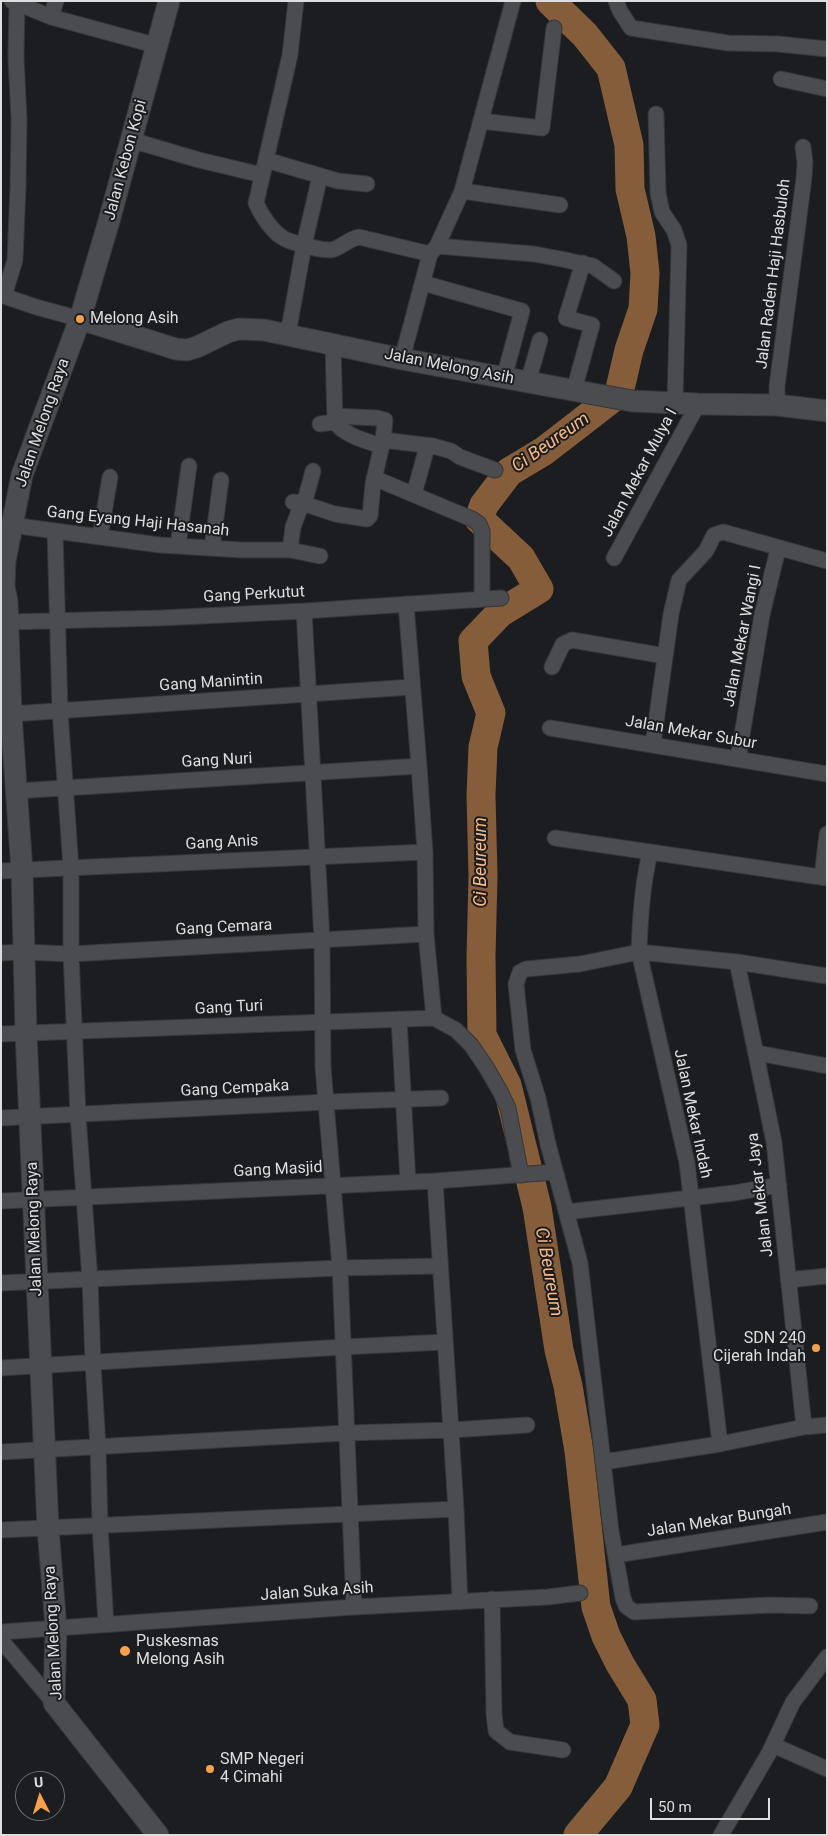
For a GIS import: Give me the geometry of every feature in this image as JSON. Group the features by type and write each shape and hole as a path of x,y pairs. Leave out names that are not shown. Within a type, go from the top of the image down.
{"main road":[{"name":"Jalan Kebon Kopi","path":"80,319 132,140 169,1"},
{"name":"Jalan Melong Asih","path":"80,319 176,349 186,350 198,347 228,332 264,330 402,359 632,400 777,406 827,411"},
{"name":"Jalan Melong Raya","path":"80,319 22,476 5,561 3,588 7,601 16,791 11,871 23,952 48,1528 56,1628 54,1703 153,1833"}],"street":[{"path":"51,17 56,1"},
{"path":"296,1 290,55 256,203 274,230 285,239 324,250 334,249 350,239 359,237 434,250 534,254 593,266 614,281"},
{"path":"402,359 434,250 462,191 513,1"},
{"path":"616,1 630,28 728,43 778,44 827,49"},
{"path":"80,319 36,307 3,295 15,260 19,129 15,3 51,17 158,46"},
{"path":"481,121 542,128 554,28"},
{"path":"780,79 827,89"},
{"path":"656,114 658,193 662,212 674,230 679,246 675,403"},
{"path":"132,140 199,160 264,167 320,176 338,182 367,184"},
{"name":"Jalan Raden Haji Hasbuloh","path":"777,406 777,386 804,178 805,162 803,147"},
{"path":"288,334 304,245 320,176"},
{"path":"462,191 560,205"},
{"path":"574,390 592,326 566,318 583,263"},
{"path":"423,283 522,311 504,378"},
{"path":"528,382 540,340"},
{"path":"333,345 335,419 340,429 364,440 427,447 434,446 451,451 460,457 495,470"},
{"name":"Jalan Mekar Mulya I","path":"614,558 698,404"},
{"path":"298,503 335,514 369,519 374,478 386,422 383,418 335,419 320,424"},
{"path":"414,494 427,447"},
{"path":"178,546 189,466"},
{"path":"290,550 298,503 306,497 314,471"},
{"path":"100,537 110,477"},
{"path":"374,478 472,519 479,524 482,531 482,599"},
{"path":"212,548 220,480"},
{"name":"Gang Eyang Haji Hasanah","path":"11,525 146,544 242,550 290,550 320,556"},
{"path":"55,532 60,711 71,868 71,954 78,1115 90,1280 106,1624"},
{"path":"652,744 671,614 678,580 706,551 714,535 723,532 778,549 827,561"},
{"name":"Jalan Mekar Wangi I","path":"738,759 762,615 778,549"},
{"name":"Gang Perkutut","path":"8,622 304,611 501,598"},
{"path":"406,604 425,852 426,934 434,1018 456,1030 471,1045 501,1093 508,1108 522,1175"},
{"path":"304,611 322,940 323,1067 340,1268 354,1607"},
{"path":"552,667 563,644 572,640 665,656"},
{"name":"Gang Manintin","path":"11,714 412,687"},
{"name":"Jalan Mekar Subur","path":"550,728 827,774"},
{"name":"Gang Nuri","path":"16,791 419,766"},
{"path":"554,838 824,877 827,834"},
{"name":"Gang Anis","path":"11,871 425,852"},
{"name":"Jalan Mekar Indah","path":"650,853 645,876 639,952 687,1163 720,1444"},
{"name":"Gang Cemara","path":"1,953 71,954 426,934"},
{"path":"810,1606 770,1605 634,1612 626,1606 611,1531 580,1263 566,1212 552,1172 538,1098 523,1050 516,984 520,972 526,969 580,964 639,952 737,962 827,976"},
{"name":"Jalan Mekar Jaya","path":"737,962 774,1142 804,1427"},
{"path":"399,1018 408,1182"},
{"name":"Gang Turi","path":"1,1034 75,1033 323,1021 434,1018"},
{"path":"757,1053 827,1066"},
{"name":"Gang Cempaka","path":"1,1118 441,1098"},
{"name":"Gang Masjid","path":"1,1201 435,1181 552,1172"},
{"path":"435,1181 452,1430 460,1602"},
{"path":"566,1212 691,1199 779,1185"},
{"path":"1,1283 340,1268 440,1266"},
{"path":"788,1280 827,1276"},
{"path":"1,1368 445,1342"},
{"path":"1,1452 527,1425"},
{"path":"603,1462 720,1444 804,1427 827,1425"},
{"path":"1,1530 456,1509"},
{"name":"Jalan Mekar Bungah","path":"616,1555 827,1522"},
{"name":"Jalan Suka Asih","path":"1,1632 354,1607 548,1597 580,1593"},
{"path":"492,1599 496,1731 510,1742 563,1750"},
{"path":"1,1640 54,1703"},
{"path":"728,1833 794,1702 827,1657"},
{"path":"773,1745 827,1768"}],"waterway":[{"name":"Ci Beureum","path":"550,1 585,35 611,68 629,145 630,189 641,236 645,273 643,309 629,350 619,393 544,451 509,472 484,505 479,519 521,558 539,589 500,613 473,641 476,676 491,713 483,747 481,795 483,876 482,1035 507,1085 537,1207 559,1350 568,1386 579,1451 596,1607 606,1636 620,1664 642,1700 645,1725 618,1787 578,1835"}],"place":[{"name":"Melong Asih","path":"80,319"},
{"name":"SDN 240 Cijerah Indah","path":"816,1348"},
{"name":"Puskesmas Melong Asih","path":"125,1651"},
{"name":"SMP Negeri 4 Cimahi","path":"210,1769"}]}
